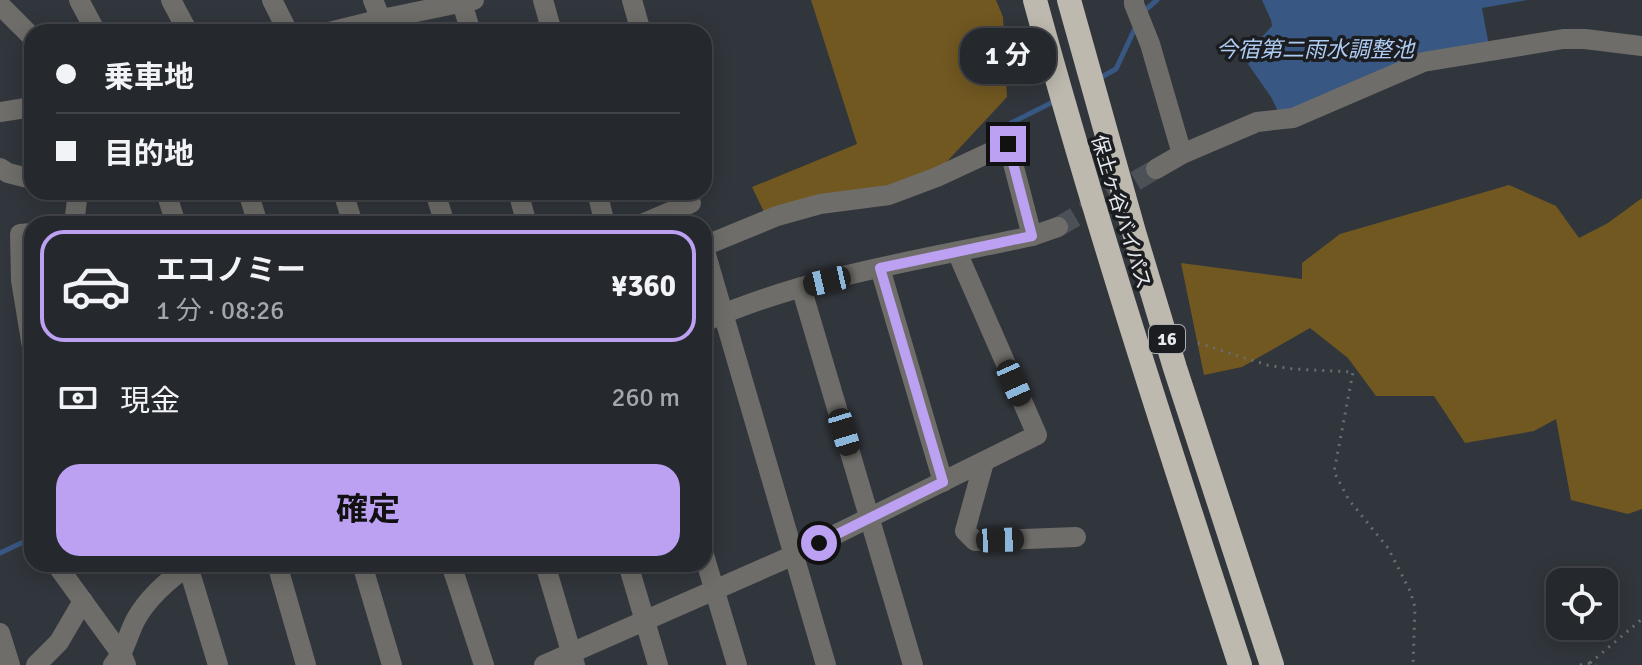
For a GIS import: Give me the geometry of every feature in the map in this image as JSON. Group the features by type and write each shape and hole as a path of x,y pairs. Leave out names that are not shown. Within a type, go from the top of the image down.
{"highway":[{"path":"1027,0 1062,98"},
{"name":"保土ヶ谷バイパス","path":"1035,0 1129,325 1240,665"},
{"name":"保土ヶ谷バイパス","path":"1070,3 1175,368 1272,665"}],"street":[{"path":"79,0 92,24"},
{"path":"171,0 184,24"},
{"path":"272,0 284,24"},
{"path":"543,0 550,24"},
{"path":"632,0 639,24"},
{"path":"1134,0 1182,154"},
{"path":"356,24 466,1 470,24"},
{"path":"0,5 24,29"},
{"path":"1156,169 1182,154 1257,122 1293,118 1423,62 1563,39 1642,46"},
{"path":"0,112 24,108"},
{"path":"712,244 777,216 820,204 889,195 1008,144 1032,236"},
{"path":"0,168 24,177"},
{"path":"656,216 685,200"},
{"path":"712,319 801,287 1032,236 1058,227"},
{"path":"24,234 20,234 24,298"},
{"path":"544,665 573,659 645,621 794,555 1037,435 957,252"},
{"path":"880,268 943,482"},
{"path":"712,275 826,665"},
{"path":"801,287 913,665"},
{"path":"984,462 965,531 975,541 1076,537"},
{"path":"62,572 120,662"},
{"path":"120,662 136,620 155,592 180,572"},
{"path":"191,572 218,665"},
{"path":"279,572 306,665"},
{"path":"364,572 392,665"},
{"path":"454,572 484,665"},
{"path":"547,572 573,659"},
{"path":"630,572 658,665"},
{"path":"710,572 737,665"},
{"path":"36,665 59,642 83,601"},
{"path":"0,633 10,665"}],"path":[{"path":"1198,343 1267,365 1353,372 1334,472 1349,500 1388,548 1410,591 1415,607 1413,665"},
{"path":"1580,665 1590,663 1642,619"},
{"path":"1590,663 1596,665"}],"shaded area":[{"path":"811,0 996,0 1003,17 1007,97 940,169 885,190 765,214 752,187 857,144"},
{"path":"1509,185 1556,206 1579,238 1608,223 1642,198 1642,509 1628,514 1571,500 1556,419 1534,431 1465,443 1434,396 1376,396 1348,358 1310,328 1242,367 1204,375 1181,263 1302,279 1302,263 1340,234"}],"water":[{"name":"今宿第二雨水調整池","path":"1262,0 1527,0 1482,8 1489,46 1279,113 1248,64 1252,60 1250,50 1272,26"}],"waterway":[{"path":"1143,12 1157,0"},
{"path":"1098,79 1116,69 1137,24"},
{"path":"996,140 1011,123 1057,100"},
{"path":"0,553 24,542"}],"tunnel":[{"path":"1058,227 1156,169"}],"route":[{"path":"819,543 943,482 880,268 1032,236 1008,144"}]}
